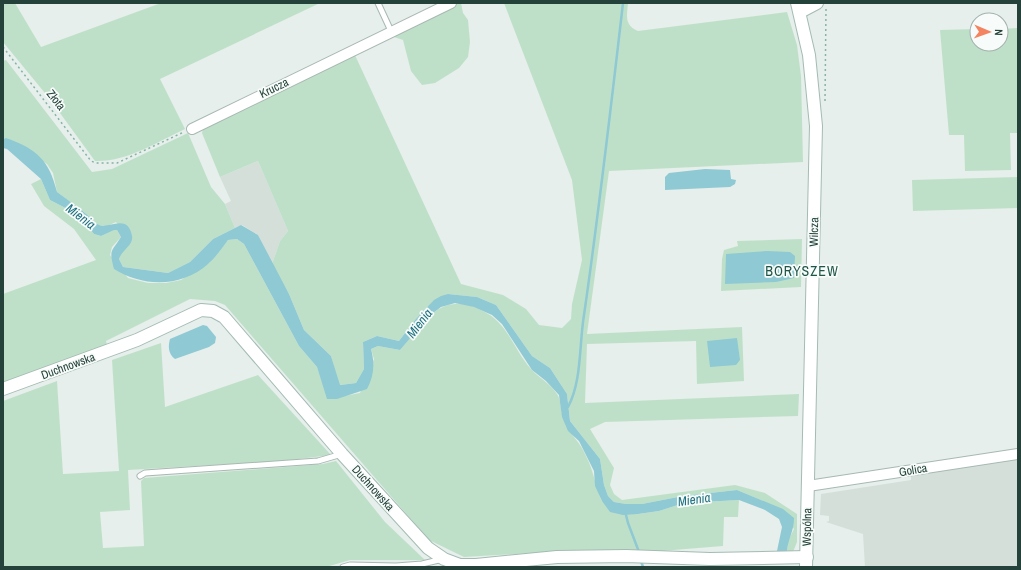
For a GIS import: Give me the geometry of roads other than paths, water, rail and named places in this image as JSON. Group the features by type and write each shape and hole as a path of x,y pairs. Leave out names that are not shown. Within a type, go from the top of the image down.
{"street":[{"name":"Krucza","path":"192,129 451,3"},
{"path":"798,8 817,3"},
{"name":"Wilcza","path":"798,8 809,55 816,126 808,486"},
{"name":"Duchnowska","path":"3,390 124,345 192,313 208,309 218,312 224,317 342,454 428,548 444,559 460,565 476,565 557,557 640,556 710,559 793,557 806,562"},
{"name":"Golica","path":"808,486 1018,454"},
{"name":"Wspólna","path":"806,562 808,486"}],"lane":[{"path":"378,3 391,31"},
{"path":"140,476 145,473 318,461 342,454"},
{"path":"343,567 350,565 422,564 444,559"}],"water":[{"name":"Mienia","path":"6,138 34,151 46,164 54,181 57,192 82,210 95,223 103,226 118,223 127,225 130,229 132,239 119,259 123,267 168,273 190,262 213,239 241,225 258,235 289,294 304,330 331,356 340,385 356,383 364,369 363,342 377,336 399,341 415,320 434,300 441,296 448,294 477,297 496,305 532,356 550,368 567,394 570,421 600,459 604,485 608,496 614,502 642,504 683,496 737,490 783,509 794,518 787,551 777,551 782,527 779,519 765,510 739,500 684,503 659,511 638,514 623,515 610,512 602,501 595,486 594,471 579,441 568,431 562,417 559,395 546,381 532,370 502,324 492,315 474,307 455,303 441,307 429,316 400,350 378,346 371,349 373,370 367,389 337,399 327,399 317,367 299,346 244,244 237,239 228,240 208,264 197,272 174,281 149,282 125,275 114,269 111,254 121,237 117,230 101,236 94,234 79,215 50,200 41,179 7,149 3,148 3,139"},
{"path":"705,169 730,170 731,179 736,180 735,184 730,187 665,190 665,177 669,173"},
{"path":"767,251 790,252 795,256 794,278 776,282 725,284 726,254"},
{"path":"203,325 207,326 216,337 215,343 209,347 175,359 169,350 170,339"},
{"path":"737,338 740,360 736,365 710,367 707,341"}],"waterway":[{"path":"568,407 573,397 578,374 582,326 600,198 623,3"},
{"path":"625,511 639,552"},
{"path":"641,561 643,567"}],"district":[{"name":"BORYSZEW","path":"802,271"}]}
